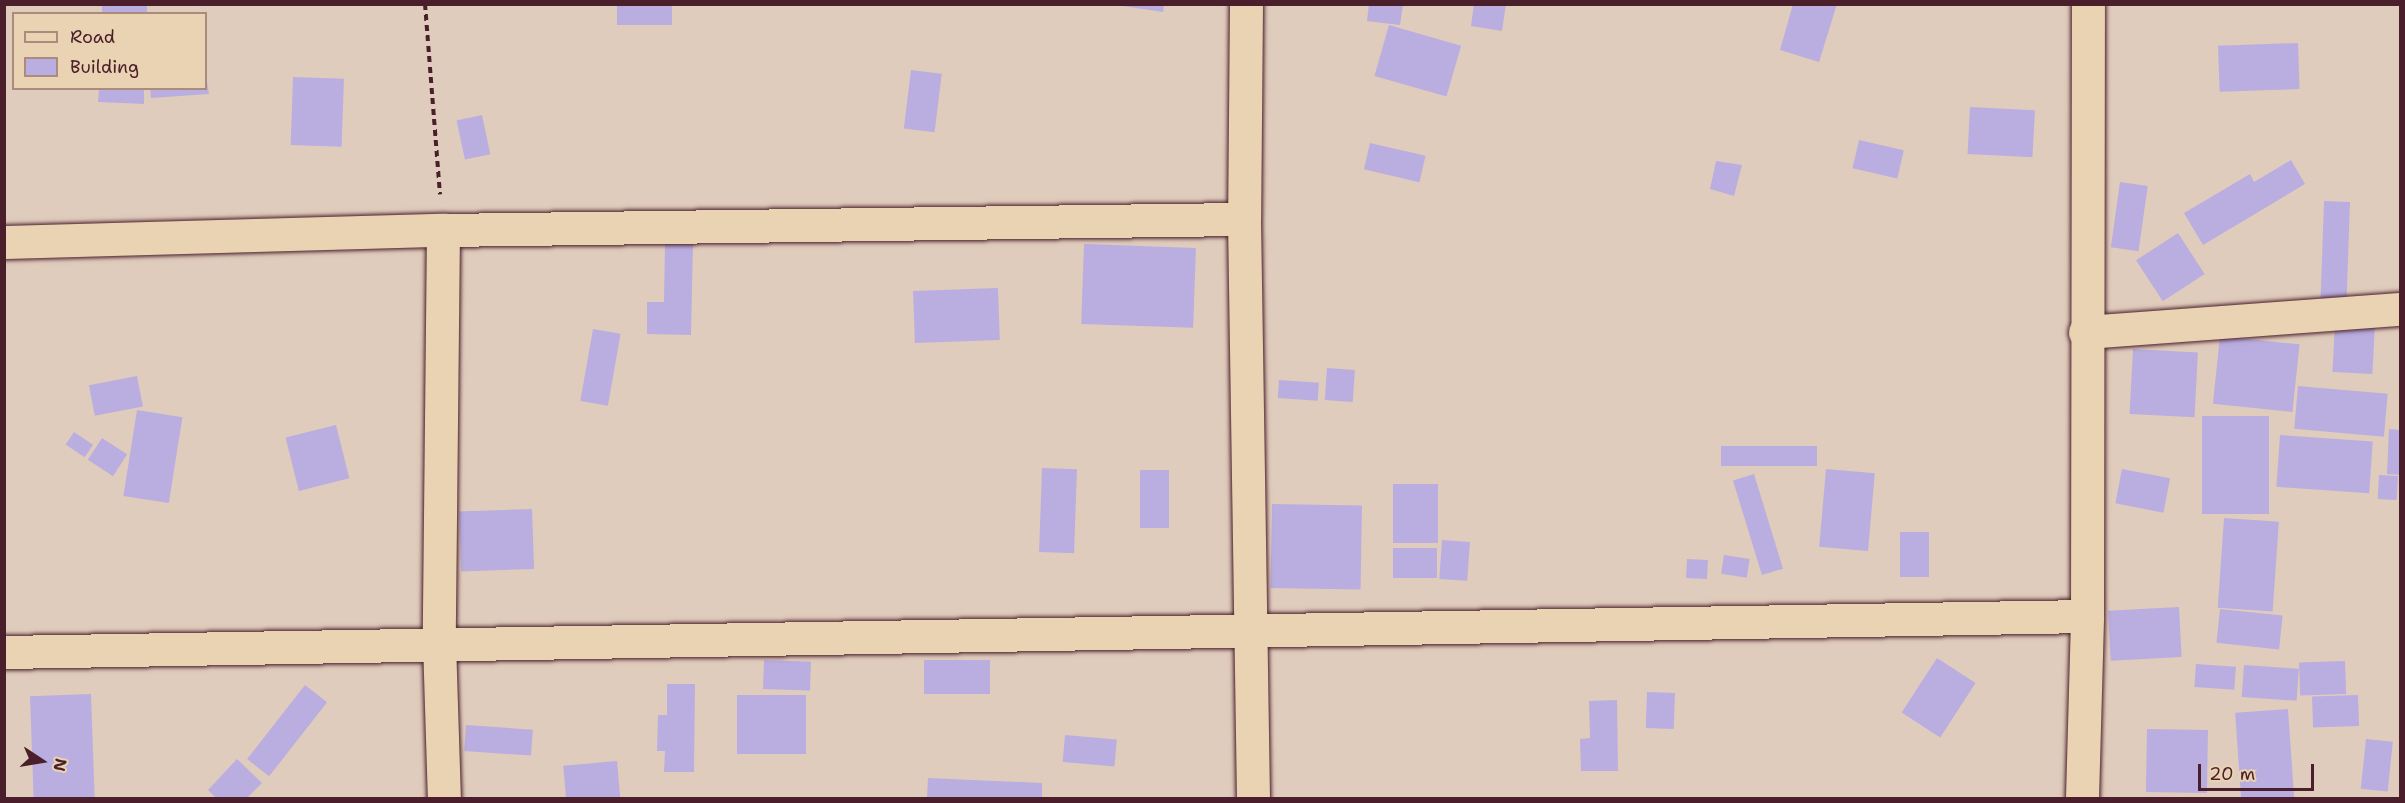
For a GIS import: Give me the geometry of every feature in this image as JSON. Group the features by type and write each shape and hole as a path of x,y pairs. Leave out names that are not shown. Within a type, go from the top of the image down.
{"street":[{"path":"1246,4 1244,219 1252,798"},
{"path":"2082,798 2087,616 2085,332 2088,4"},
{"path":"4,242 443,230 1244,219"},
{"path":"443,230 438,642 444,798"},
{"path":"2085,332 2400,309"},
{"path":"4,652 438,642 2087,616"}],"path":[{"path":"425,4 443,230"}],"building":[{"path":"102,4 147,6 147,12 102,12"},
{"path":"617,4 672,4 672,25 617,25"},
{"path":"1369,4 1403,4 1400,25 1367,21"},
{"path":"1474,4 1506,4 1502,31 1471,26"},
{"path":"1793,4 1837,4 1819,62 1780,50"},
{"path":"1116,5 1164,5 1163,12"},
{"path":"1389,25 1461,46 1446,97 1374,76"},
{"path":"2298,43 2300,89 2220,92 2218,46"},
{"path":"911,70 942,74 935,132 904,129"},
{"path":"293,77 344,79 342,147 291,145"},
{"path":"207,82 209,94 151,98 150,90 207,90"},
{"path":"99,90 144,90 144,104 98,102"},
{"path":"1970,107 2035,110 2032,157 1968,154"},
{"path":"482,115 490,154 465,160 457,120"},
{"path":"1859,140 1904,150 1897,179 1852,168"},
{"path":"1370,143 1426,156 1419,182 1364,169"},
{"path":"2291,160 2305,184 2203,245 2184,213 2250,174 2254,182"},
{"path":"1716,161 1742,165 1734,196 1710,189"},
{"path":"2120,182 2148,186 2139,251 2111,247"},
{"path":"2324,201 2350,202 2346,303 2320,302"},
{"path":"2178,233 2205,274 2163,301 2136,260"},
{"path":"665,243 693,243 691,335 647,334 647,302 664,302"},
{"path":"1084,244 1196,248 1193,328 1081,324"},
{"path":"998,288 1000,340 915,343 913,291"},
{"path":"2335,323 2375,325 2372,374 2332,372"},
{"path":"593,329 621,334 608,406 580,401"},
{"path":"2220,336 2300,344 2292,412 2213,404"},
{"path":"2133,349 2198,352 2195,417 2130,414"},
{"path":"1327,368 1355,370 1353,402 1325,400"},
{"path":"137,376 143,406 95,416 89,385"},
{"path":"1279,380 1319,383 1318,401 1278,398"},
{"path":"2298,386 2388,394 2384,437 2294,429"},
{"path":"137,410 182,417 169,503 123,496"},
{"path":"2202,416 2269,416 2269,514 2202,514"},
{"path":"336,425 349,478 299,491 286,438"},
{"path":"2389,429 2400,430 2400,475 2387,474"},
{"path":"74,432 93,445 85,457 66,444"},
{"path":"2280,435 2373,441 2369,493 2276,487"},
{"path":"102,438 127,454 113,476 88,460"},
{"path":"1721,446 1817,446 1817,466 1721,466"},
{"path":"1042,468 1077,469 1074,553 1039,552"},
{"path":"1826,469 1875,473 1868,551 1819,547"},
{"path":"2122,469 2170,478 2163,513 2115,503"},
{"path":"1140,470 1169,470 1169,528 1140,528"},
{"path":"1754,474 1783,569 1762,575 1733,480"},
{"path":"2379,475 2398,476 2397,500 2378,499"},
{"path":"1393,484 1438,484 1438,543 1393,543"},
{"path":"1272,504 1362,506 1361,590 1271,588"},
{"path":"532,509 534,569 461,572 459,512"},
{"path":"2224,518 2279,522 2273,612 2218,608"},
{"path":"1900,532 1929,532 1929,577 1900,577"},
{"path":"1442,540 1470,542 1467,581 1439,579"},
{"path":"1393,548 1437,548 1437,578 1393,578"},
{"path":"1724,555 1750,559 1747,578 1721,574"},
{"path":"1687,559 1708,560 1707,579 1686,578"},
{"path":"2179,607 2182,657 2111,661 2108,611"},
{"path":"2220,609 2283,616 2279,649 2216,643"},
{"path":"1937,658 1976,683 1940,738 1902,713"},
{"path":"764,660 811,662 810,691 763,689"},
{"path":"924,660 990,660 990,694 924,694"},
{"path":"2345,661 2346,694 2300,696 2299,663"},
{"path":"2196,664 2236,667 2234,690 2194,687"},
{"path":"2244,665 2299,669 2297,701 2242,697"},
{"path":"667,684 695,684 694,772 664,772 665,751 657,751 658,715 667,715"},
{"path":"305,685 327,702 269,776 247,759"},
{"path":"1647,692 1675,693 1674,729 1646,728"},
{"path":"91,694 95,798 34,798 30,696"},
{"path":"737,695 806,695 806,754 737,754"},
{"path":"2358,695 2359,726 2313,728 2312,697"},
{"path":"1617,700 1618,771 1581,771 1580,739 1590,738 1589,701"},
{"path":"2288,709 2294,798 2241,798 2235,713"},
{"path":"466,725 533,730 531,756 464,751"},
{"path":"2147,729 2208,730 2207,793 2146,792"},
{"path":"1065,735 1117,740 1114,766 1063,762"},
{"path":"2366,739 2393,742 2388,792 2361,789"},
{"path":"237,759 262,783 247,798 216,798 208,790"},
{"path":"617,761 620,798 566,798 563,766"},
{"path":"928,778 1042,783 1042,798 927,798"}]}
